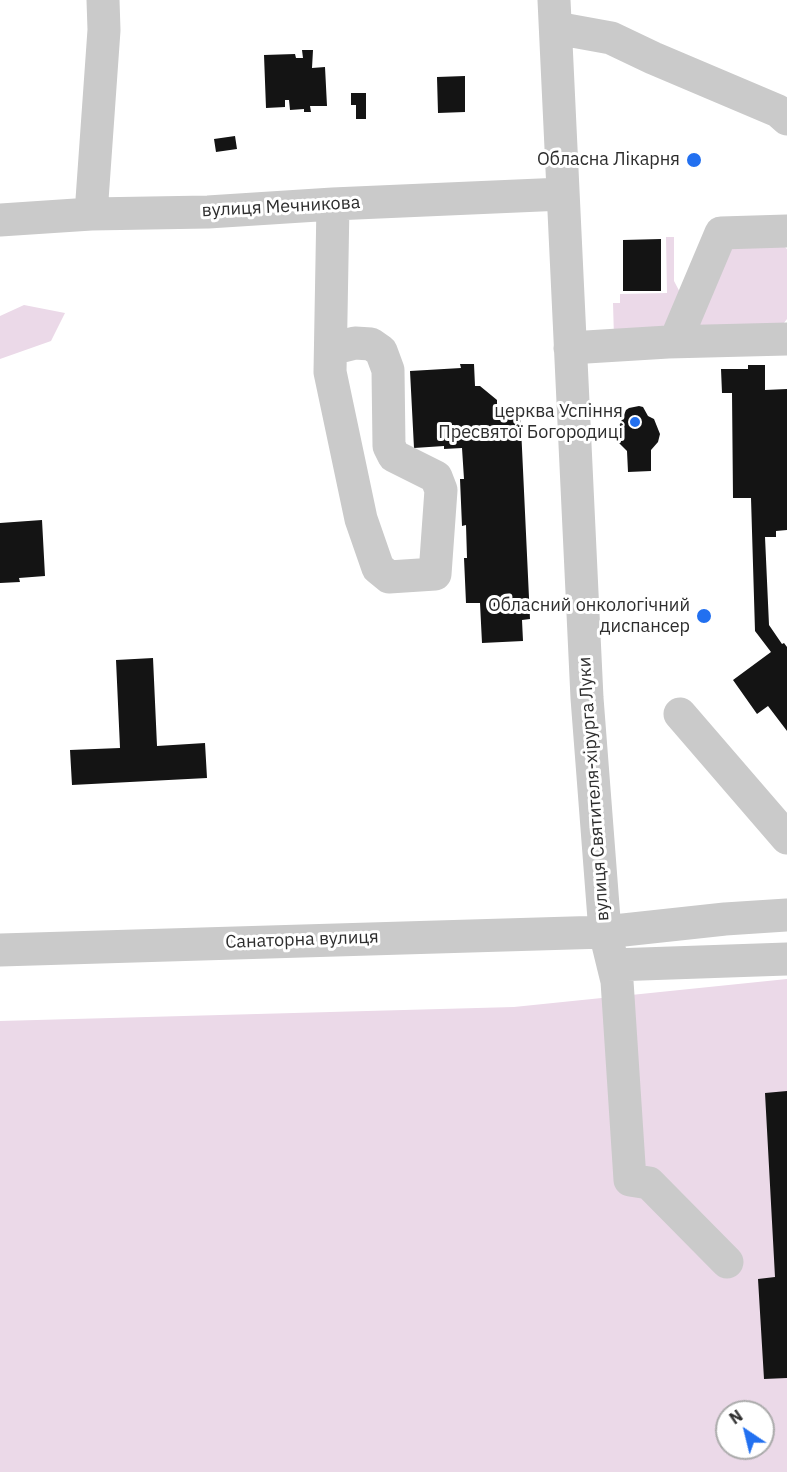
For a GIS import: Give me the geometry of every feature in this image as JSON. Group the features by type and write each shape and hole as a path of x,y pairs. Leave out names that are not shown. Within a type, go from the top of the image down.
{"street":[{"path":"91,214 104,30 103,0"},
{"path":"555,14 652,58 784,113"},
{"name":"вулиця Святителя-хірурга Луки","path":"555,14 587,698 605,932 618,981 630,1180 649,1183 727,1262"},
{"name":"вулиця Мечникова","path":"0,220 563,194"},
{"path":"331,349 355,343 371,344 381,351 388,370 389,446 394,456 436,477 441,490 435,574 389,577 378,568 358,508 330,372 333,204"},
{"path":"675,342 722,233 787,231"},
{"path":"570,348 787,339"},
{"path":"680,714 787,838"},
{"name":"Санаторна вулиця","path":"0,950 605,932 787,915"},
{"path":"613,965 787,959"}],"shaded area":[{"path":"666,237 674,237 674,281 684,300 673,329 614,338 613,303 620,303 620,294 667,293"},
{"path":"780,242 787,249 787,319 777,332 690,336 726,245"},
{"path":"24,305 65,313 51,341 0,359 0,316"},
{"path":"787,979 787,1472 0,1472 0,1021 514,1007"}],"building":[{"path":"302,50 313,50 312,68 325,67 327,106 310,106 311,112 304,112 304,109 290,110 289,100 285,100 285,107 266,108 264,55 295,54 296,58 303,58"},
{"path":"465,76 465,112 438,113 437,77"},
{"path":"351,93 366,93 366,119 356,119 356,105 351,105"},
{"path":"235,136 237,149 216,152 214,139"},
{"path":"661,239 661,291 623,291 623,240"},
{"path":"460,364 474,364 475,386 480,386 497,400 497,407 520,406 530,619 522,620 523,641 482,643 480,603 466,603 464,558 467,558 466,525 462,526 460,479 464,479 462,448 444,449 444,446 414,448 410,371 461,368"},
{"path":"748,365 765,365 765,390 787,389 787,530 776,531 776,537 765,537 769,625 782,644 784,643 787,647 787,731 768,706 757,714 733,680 771,652 755,631 751,498 733,498 732,393 722,393 721,369 748,369"},
{"path":"643,407 648,416 654,419 660,434 658,442 651,450 651,471 628,472 627,451 619,443 618,429 626,410"},
{"path":"42,520 45,576 19,578 20,582 0,583 0,523"},
{"path":"153,658 157,746 205,743 207,778 72,785 70,750 120,748 116,660"},
{"path":"787,1091 787,1378 764,1379 758,1279 775,1277 765,1093"}],"place":[{"name":"Обласна Лікарня","path":"694,160"},
{"name":"церква Успіння Пресвятої Богородиці","path":"635,422"},
{"name":"Обласний онкологічний диспансер","path":"704,616"}]}
